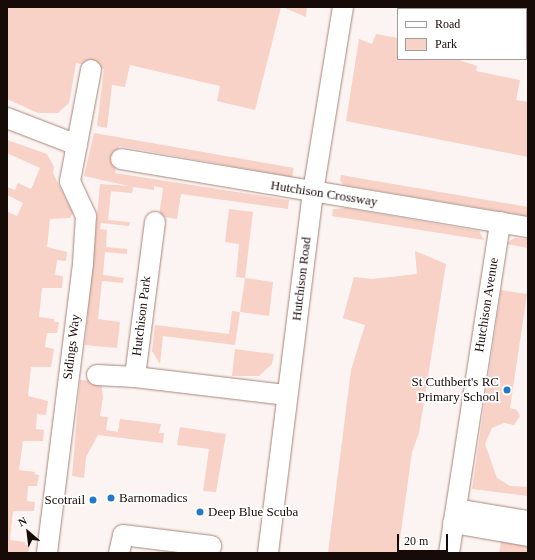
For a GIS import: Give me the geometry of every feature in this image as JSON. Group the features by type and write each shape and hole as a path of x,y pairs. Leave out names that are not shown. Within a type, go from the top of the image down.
{"street":[{"name":"Hutchison Road","path":"268,553 313,192 343,7"},
{"path":"7,118 77,145 91,70"},
{"name":"Sidings Way","path":"46,553 83,255 86,216 70,182 77,145"},
{"name":"Hutchison Crossway","path":"121,159 528,227"},
{"name":"Hutchison Park","path":"155,222 134,377 287,395"},
{"name":"Hutchison Avenue","path":"449,553 500,222"},
{"path":"97,375 134,377"},
{"path":"455,516 528,521"},
{"path":"455,516 528,536"},
{"path":"119,553 123,535 211,546"}],"green space":[{"path":"7,7 281,7 255,110 217,101 220,86 130,65 125,87 112,85 107,128 97,126 104,69 76,63 69,103 58,113 38,113 7,99"},
{"path":"283,7 307,7 306,17"},
{"path":"404,7 455,7 430,8"},
{"path":"376,34 397,38 397,60 459,60 477,66 476,71 520,80 516,100 528,102 528,157 346,121 359,39 372,44"},
{"path":"94,133 294,168 292,177 119,146 115,173 289,200 288,209 181,194 177,219 159,216 163,188 154,186 154,190 133,187 132,193 111,191 108,220 130,222 129,226 101,223 100,229 107,230 106,247 127,249 127,254 105,252 103,275 124,278 123,283 102,281 98,319 120,322 117,348 85,345 100,184 129,186 84,176"},
{"path":"7,140 47,154 54,167 53,173 73,213 70,218 50,219 47,247 67,252 66,261 57,260 55,275 63,276 62,288 42,288 39,317 54,319 54,322 59,322 57,333 47,333 45,347 54,349 51,367 31,367 28,396 48,401 46,415 37,414 36,429 44,430 43,441 23,441 19,470 35,472 34,474 39,475 37,486 28,486 27,501 35,502 34,511 13,511 10,540 25,542 25,545 30,545 28,553 7,553 7,215 8,212 17,216 23,203 7,195 7,187 15,190 18,183 31,189 40,168 7,153"},
{"path":"341,175 528,207 528,216 344,185 340,181"},
{"path":"346,208 479,231 484,240 332,216 333,209"},
{"path":"229,209 253,212 245,278 236,277 239,244 225,242"},
{"path":"514,238 528,239 528,248 506,244"},
{"path":"415,251 446,264 419,433 412,452 398,553 328,553 351,370 365,325 343,318 354,277 372,279 417,274"},
{"path":"245,278 273,282 269,316 240,312"},
{"path":"501,290 527,294 510,408 517,410 520,416 514,425 504,423 492,428 485,444 497,478 510,486 528,487 528,496 472,489"},
{"path":"232,311 240,312 235,345 163,336 160,364 152,351 155,325 229,334"},
{"path":"235,349 274,354 272,364 259,376 232,376"},
{"path":"80,380 101,381 103,398 100,416 108,417 106,430 118,432 120,419 161,424 159,433 164,433 163,443 98,435 86,457 84,478 72,476"},
{"path":"180,427 226,434 216,492 203,491 209,449 177,445"},
{"path":"502,536 528,540 528,553 499,553"}],"place":[{"name":"St Cuthbert's RC Primary School","path":"507,390"},
{"name":"Barnomadics","path":"111,498"},
{"name":"Scotrail","path":"93,500"},
{"name":"Deep Blue Scuba","path":"200,512"}]}
